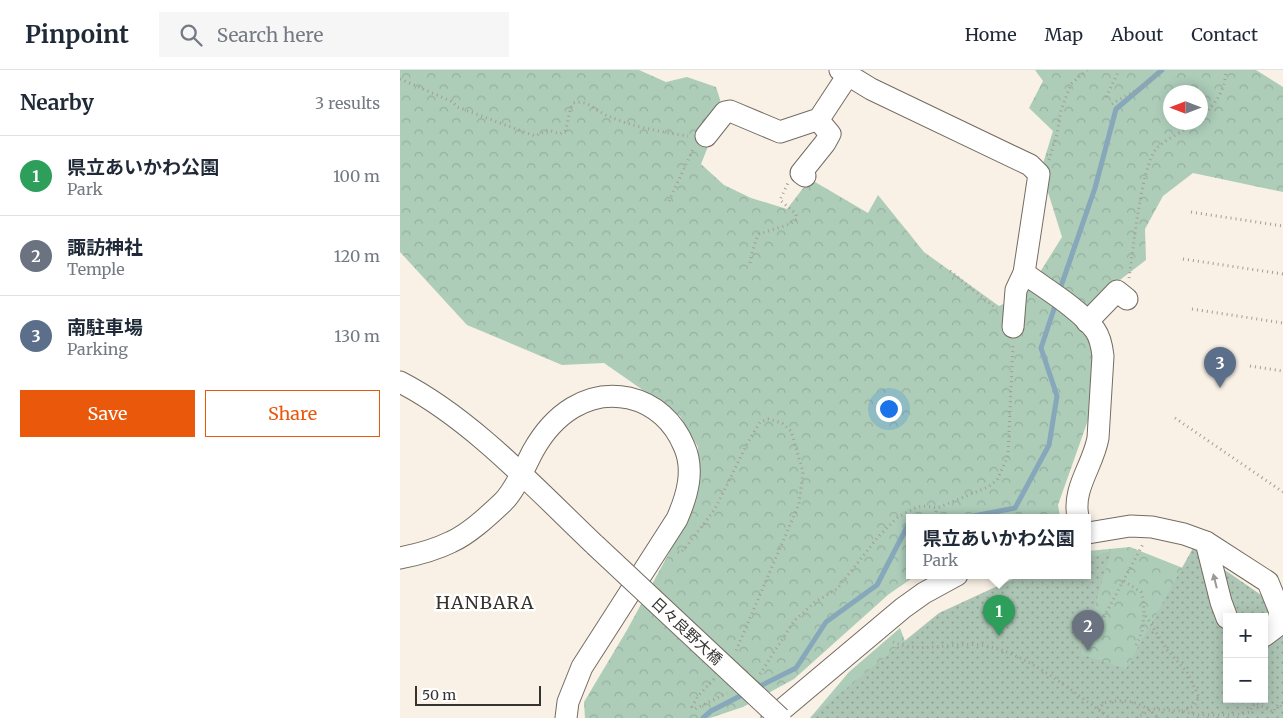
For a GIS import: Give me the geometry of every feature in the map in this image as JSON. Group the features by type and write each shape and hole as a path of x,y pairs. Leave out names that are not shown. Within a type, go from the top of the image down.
{"street":[{"path":"702,137 725,112 730,112 754,128 780,132 819,119 848,73 871,90 1030,165 1039,174 1024,273 1016,290 1013,327"},
{"path":"803,175 830,134 819,119"},
{"path":"1024,273 1077,312 1094,330 1101,344 1103,356 1098,438 1096,451 1076,496 1078,514"},
{"path":"1087,322 1117,291 1124,296"},
{"name":"日々良野大橋","path":"400,382 452,414 521,474 594,545 780,718"},
{"path":"400,558 451,542 483,520 505,501 548,428 570,408 593,398 618,396 641,401 659,412 677,430 688,454 689,477 686,498 677,519 666,537 582,667 568,702 566,718"},
{"path":"1091,532 1130,526 1152,527 1184,534 1206,542 1268,582 1280,612 1276,627 1268,633"},
{"path":"1206,542 1225,613"},
{"path":"772,718 878,628 924,593 950,579"}],"path":[{"path":"1039,174 1047,168 1057,134 1061,110 1071,84 1087,70"},
{"path":"1106,97 1120,70"},
{"path":"1112,104 1149,82 1159,70"},
{"path":"1208,110 1216,103 1223,88 1226,70"},
{"path":"400,79 453,102 457,107 535,136 548,130 560,134 565,131 570,120 568,112 573,103 579,101 607,115 657,132 702,137 669,201"},
{"path":"1124,296 1129,280 1134,237 1145,177 1152,156 1157,148 1183,130"},
{"path":"750,263 756,245 756,237 759,234 790,224 797,219 796,214 780,200 780,197 794,174 803,175"},
{"path":"1191,212 1283,226"},
{"path":"1183,259 1283,274"},
{"path":"757,678 794,621 815,602 837,589 878,537 898,517 916,507 937,508 988,487 996,480 1008,456 1013,327 1008,324 1001,312 950,270"},
{"path":"1192,309 1283,322"},
{"path":"1250,366 1283,371"},
{"path":"1174,418 1283,492"},
{"path":"666,537 675,551 680,553 686,548 715,509 760,422 768,419 782,423 791,431 803,472 799,504 741,642 732,657"},
{"path":"936,514 937,508"},
{"path":"1097,630 1152,527"},
{"path":"1124,580 1141,592 1143,599 1142,632 1136,645"},
{"path":"1144,613 1167,650 1187,672 1199,697 1194,706 1182,711"},
{"path":"878,628 890,640 905,647 979,645 1000,649 1025,659 1110,718"},
{"path":"716,678 698,696 692,707 695,710 732,690"},
{"path":"1099,710 1103,704 1116,700 1129,700 1151,710 1158,718"},
{"path":"1136,718 1151,710 1182,711 1197,715 1236,715 1250,712 1252,706 1256,704 1273,712 1278,704 1283,708"}],"green space":[{"path":"400,70 639,70 666,82 687,77 716,87 723,109 701,164 724,185 751,198 787,209 810,179 868,213 878,195 924,252 999,306 1027,293 1062,237 1041,170 1053,131 1029,108 1043,81 1035,70 1256,70 1283,87 1283,192 1193,173 1163,196 1145,229 1146,260 1090,303 1081,331 1095,346 1093,406 1058,505 1060,514 906,514 906,579 911,579 889,594 794,679 743,707 710,718 585,718 584,702 627,630 680,533 696,492 698,447 680,416 604,363 562,365 467,325 400,252"},
{"path":"1130,547 1193,572 1111,694 1041,654 1086,579 1091,579 1091,551"},
{"path":"1193,548 1283,610 1283,718 810,718 939,613 1013,579 1091,579 1091,557 1111,551 1081,654 1126,669"},
{"path":"900,628 913,662 810,718 849,672"}],"waterway":[{"path":"1059,292 1095,188 1116,109 1162,70"},
{"path":"984,514 1015,508 1049,445 1057,396 1041,348 1056,303"},
{"path":"756,688 796,668 826,622 877,585 906,529"},
{"path":"703,718 711,711 746,693"}],"place":[{"name":"南駐車場","path":"1220,388"},
{"name":"県立あいかわ公園","path":"999,636"},
{"name":"諏訪神社","path":"1088,651"}],"district":[{"name":"HANBARA","path":"485,602"}]}
